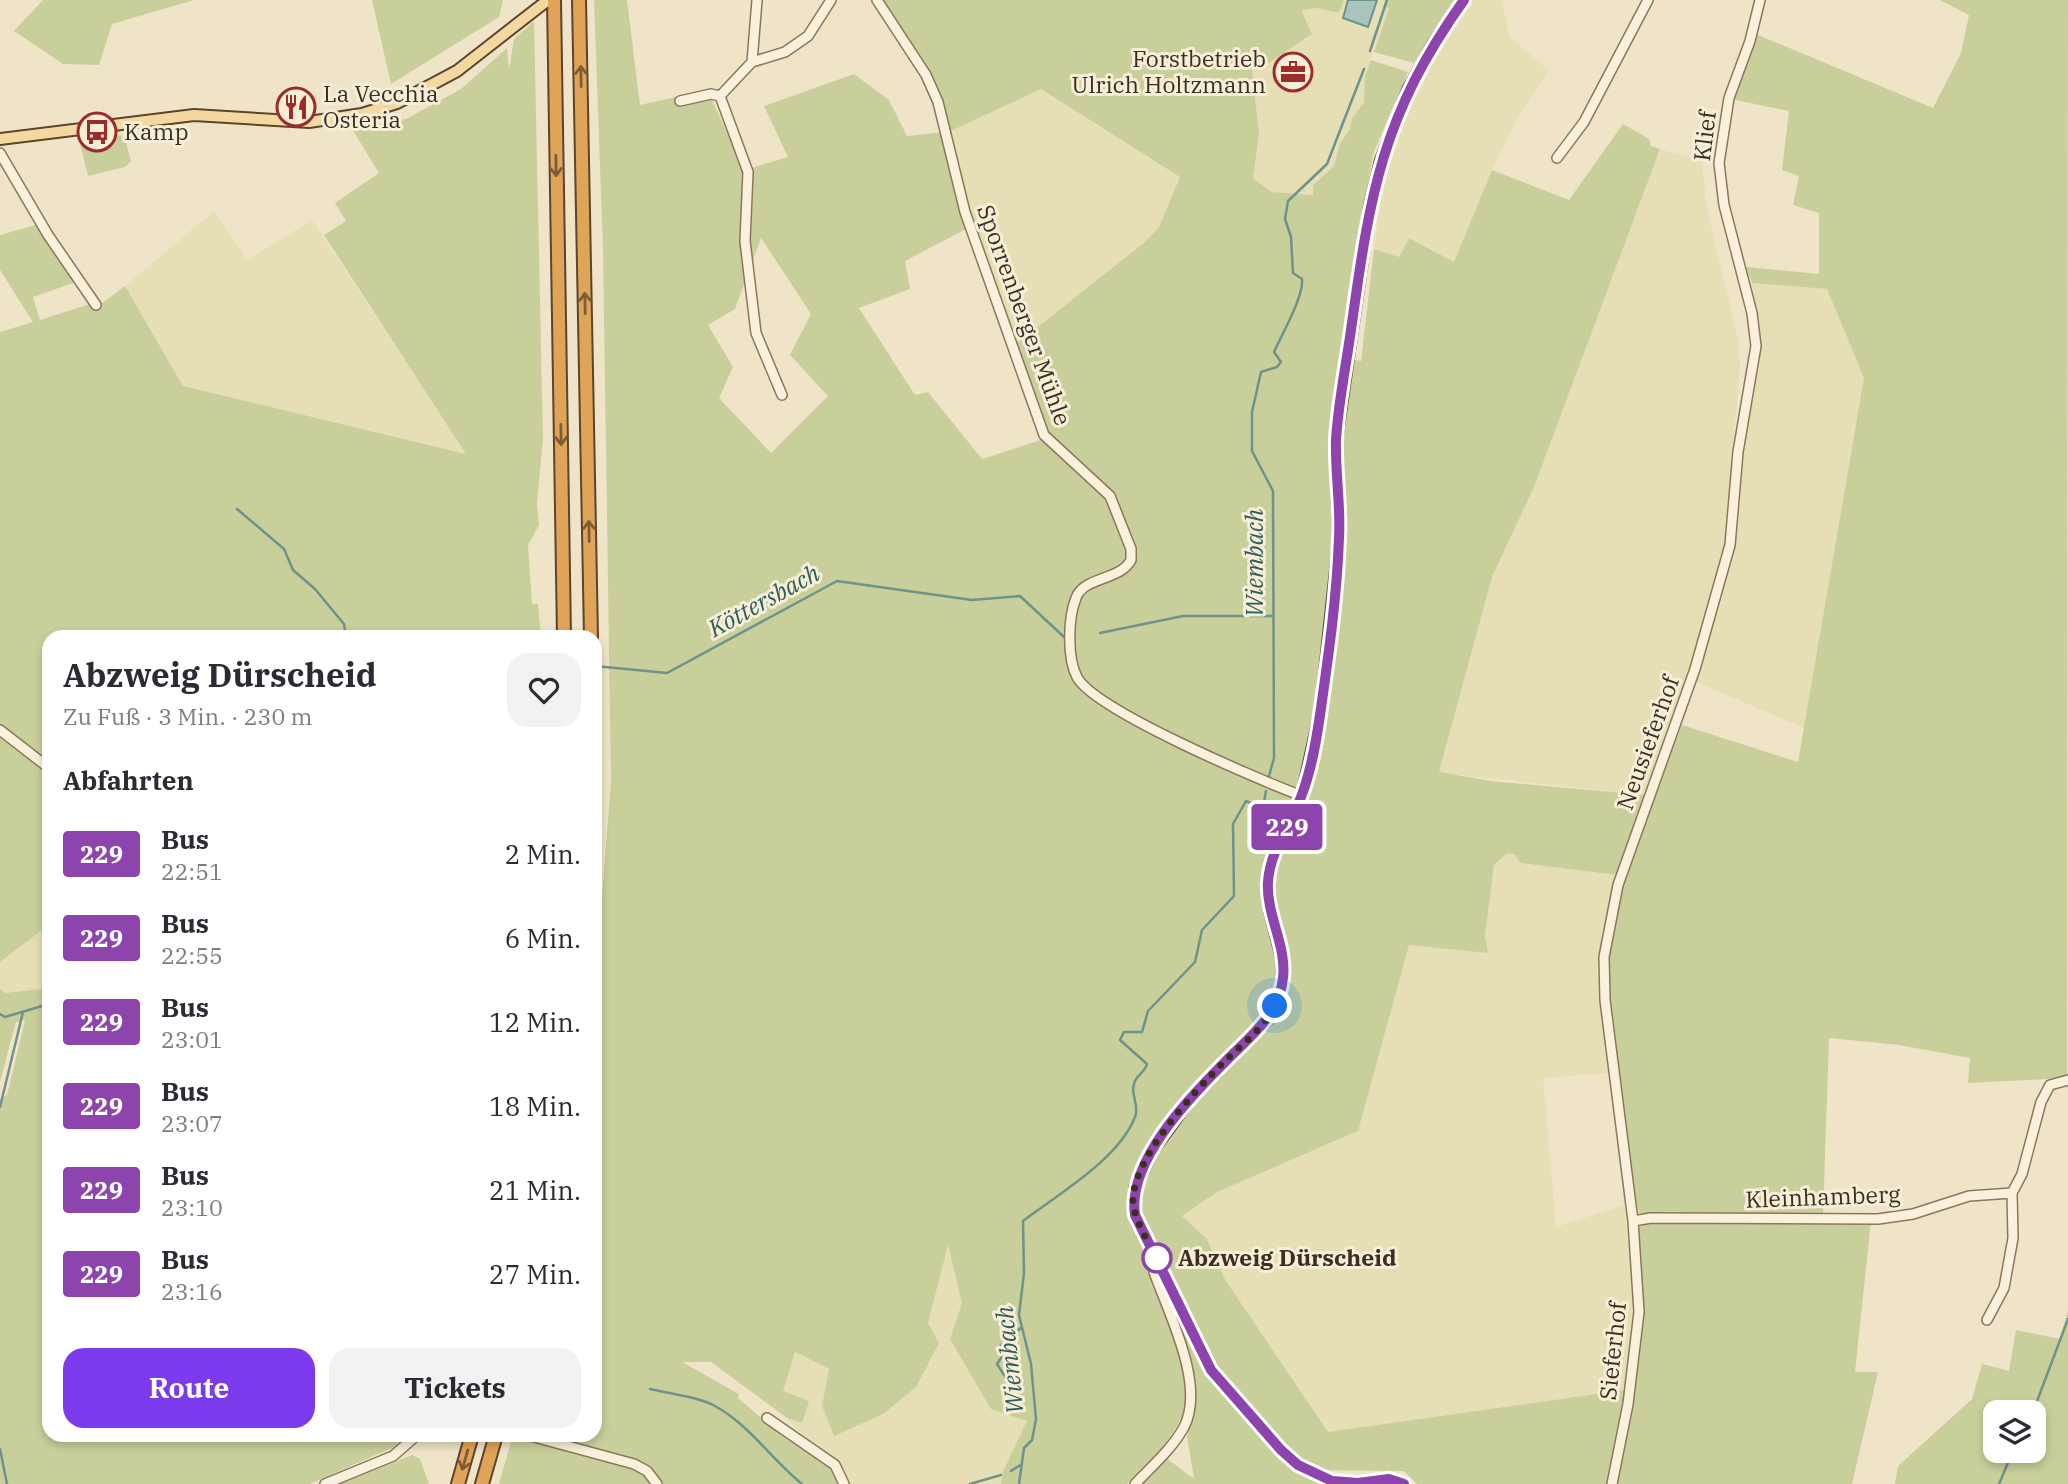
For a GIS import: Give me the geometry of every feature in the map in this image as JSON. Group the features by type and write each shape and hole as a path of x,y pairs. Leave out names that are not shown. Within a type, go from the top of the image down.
{"highway":[{"path":"554,0 564,630"},
{"path":"579,0 591,630"},
{"path":"458,1484 470,1442"},
{"path":"482,1484 494,1442"}],"main road":[{"path":"0,139 194,115 309,121 362,114 397,103 457,71 548,0"},
{"path":"1404,1484 1389,1479 1358,1483 1332,1481 1309,1471 1288,1457 1211,1370 1135,1215 1135,1188 1142,1169 1171,1124 1223,1063 1268,1019 1275,1006 1283,976 1267,894 1268,877 1273,858 1302,796 1318,731 1332,625 1339,542 1336,441 1370,206 1381,160 1413,79 1464,0"}],"street":[{"path":"752,62 757,0"},
{"path":"720,96 752,62 774,57 799,43 814,29 831,0"},
{"name":"Sporrenberger Mühle","path":"877,0 926,75 938,102 965,212 1044,435 1110,496 1131,549 1131,561 1124,570 1084,588 1076,598 1071,643 1077,679 1103,702 1124,713 1231,767 1302,796"},
{"path":"1557,158 1584,122 1648,0"},
{"name":"Klief","path":"1744,278 1724,205 1719,163 1729,98 1750,41 1760,0"},
{"path":"680,102 711,94 720,96"},
{"path":"720,96 748,172 745,241 756,333 782,395"},
{"path":"0,153 48,235 96,305"},
{"name":"Neusieferhof","path":"1633,1222 1605,1000 1605,940 1618,885 1702,648 1727,557 1738,452 1756,346 1744,278"},
{"path":"0,730 42,763"},
{"path":"1987,1320 2004,1288 2012,1253 2012,1193 2019,1184 2047,1089 2057,1082 2068,1080"},
{"name":"Kleinhamberg","path":"1633,1222 1651,1218 1878,1219 1913,1214 1969,1196 2012,1193"},
{"name":"Sieferhof","path":"1612,1484 1638,1333 1633,1222"},
{"path":"1135,1484 1169,1447 1184,1426 1188,1414 1188,1380 1178,1333 1154,1272 1160,1263"},
{"path":"767,1418 835,1465 844,1484"},
{"path":"325,1484 393,1456 409,1442"},
{"path":"553,1442 634,1464 647,1471 657,1484"}],"shaded area":[{"path":"1344,0 1385,0 1383,5 1389,7 1365,76 1364,101 1340,143 1334,166 1313,185 1314,195 1270,192 1253,178 1259,135 1252,66 1267,64 1301,10 1317,8 1339,13"},
{"path":"1472,0 1502,0 1509,36 1549,71 1521,112 1492,170 1454,262 1409,238 1399,257 1374,249 1385,168 1410,97 1437,47"},
{"path":"1041,89 1180,177 1159,227 1145,242 1015,345 974,225 951,131"},
{"path":"1660,149 1702,161 1706,204 1738,340 1740,366 1724,554 1699,640 1645,795 1439,773 1492,577 1534,487"},
{"path":"214,211 248,260 312,220 467,454 182,386 125,286"},
{"path":"1752,283 1827,289 1864,378 1804,728 1694,681 1720,606 1734,541 1740,471 1761,357"},
{"path":"1506,854 1514,854 1521,863 1617,875 1597,969 1610,1073 1543,1078 1556,1227 1624,1205 1635,1319 1625,1390 1328,1433 1226,1281 1207,1239 1182,1216 1217,1192 1358,1131 1409,944 1488,952 1485,936 1494,865"},
{"path":"42,930 42,989 5,993 0,989 0,962"},
{"path":"948,1244 962,1303 950,1339 1028,1421 1003,1471 1001,1484 846,1484 836,1461 800,1433 787,1418 802,1423 783,1391 794,1352 829,1369 822,1406 928,1323"}],"green space":[{"path":"43,0 194,0 112,24 99,65 63,64 14,31"},
{"path":"372,0 503,0 499,17 391,84"},
{"path":"594,0 627,0 640,105 707,90 745,170 788,157 764,106 854,74 889,100 907,136 944,132 968,228 905,261 910,289 859,308 915,395 928,392 982,459 1041,440 1100,490 1135,557 1113,492 1048,436 1015,345 1145,242 1159,227 1180,177 1041,89 951,131 931,73 892,19 884,0 1344,0 1339,13 1317,8 1301,10 1312,34 1267,64 1252,67 1259,135 1253,178 1271,192 1313,195 1313,185 1334,166 1340,143 1350,129 1352,118 1364,102 1365,76 1371,60 1408,72 1373,154 1339,357 1361,361 1374,249 1399,257 1409,238 1454,262 1492,170 1569,200 1623,124 1649,139 1651,146 1660,149 1534,487 1492,577 1439,772 1491,781 1645,795 1617,875 1521,863 1514,854 1506,854 1494,865 1485,936 1488,953 1409,945 1358,1131 1217,1192 1182,1216 1207,1239 1226,1281 1328,1432 1625,1390 1607,1484 1417,1484 1404,1471 1317,1470 1332,1484 1139,1484 1161,1454 1194,1479 1187,1436 1196,1404 1187,1402 1170,1437 1127,1484 1001,1484 1003,1471 1027,1421 991,1409 950,1339 962,1303 948,1245 928,1323 939,1343 916,1387 883,1414 834,1436 822,1406 829,1369 795,1352 783,1391 809,1401 802,1423 787,1418 711,1362 682,1362 739,1394 738,1398 786,1439 813,1453 831,1468 840,1484 660,1484 649,1479 650,1484 499,1484 511,1442 602,1442 602,897 611,782 603,251","holes":["761,238 811,314 790,355 828,396 771,453 719,398 733,367 708,325 735,309"]},
{"path":"1385,0 1455,0 1414,63 1374,52 1389,8 1383,5"},
{"path":"1940,0 2068,0 2067,1078 1968,1083 1970,1058 1899,1045 1829,1038 1823,1215 1639,1213 1613,1075 1605,1003 1608,938 1621,883 1682,725 1798,762 1864,378 1827,289 1752,283 1746,267 1819,274 1819,213 1793,205 1799,176 1782,170 1789,111 1731,99 1758,35 1933,108 1961,53 1969,15"},
{"path":"534,21 543,439 537,503 539,525 528,545 532,604 538,604 540,630 42,630 42,755 0,724 0,332 33,322 0,270 0,235 39,224 76,282 33,297 40,320 99,301 101,304 125,286 183,386 466,454 324,235 346,221 335,203 379,173 352,129 406,119 461,89 507,48 509,70 514,39"},
{"path":"120,135 125,139 131,161 125,167 88,176 79,140"},
{"path":"0,735 42,767 42,930 0,962"},
{"path":"0,989 5,993 42,989 42,1442 398,1442 394,1447 310,1484 0,1484 0,1100 7,1095 25,1020 16,1022 0,1082"},
{"path":"1651,1221 1871,1222 1855,1372 1878,1372 1852,1484 1615,1484 1641,1334 1643,1307 1637,1238 1639,1227"},
{"path":"2068,1310 2068,1484 1895,1484 1898,1466 1972,1399 1982,1364 2009,1371 2016,1330 2060,1339"},
{"path":"412,1455 420,1459 429,1484 341,1484"}],"water":[{"path":"1348,0 1377,0 1368,27 1343,18"}],"waterway":[{"name":"Wiembach","path":"1370,51 1387,0"},
{"name":"Wiembach","path":"1269,776 1274,758 1273,491 1252,451 1252,412 1261,372 1277,367 1281,362 1274,352 1302,286 1302,279 1293,273 1291,237 1285,219 1288,201 1327,164 1364,69"},
{"path":"237,509 284,549 293,570 315,589 344,624 345,630"},
{"name":"Köttersbach","path":"602,667 667,673 837,581 972,600 1020,596 1064,637"},
{"name":"Köttersbach","path":"1100,633 1183,616 1272,616"},
{"name":"Wiembach","path":"1019,1484 1024,1448 1032,1440 1036,1419 1031,1364 1019,1315 1024,1273 1023,1221 1086,1175 1116,1147 1127,1132 1136,1112 1133,1086 1147,1064 1120,1040 1124,1032 1142,1032 1148,1011 1195,962 1202,930 1234,896 1233,824 1246,801 1263,808 1266,791"},
{"name":"Köttersbach","path":"0,1014 5,1017 42,1006"},
{"path":"0,1107 23,1012"},
{"path":"2038,1400 2068,1319"},
{"path":"1006,1378 997,1364 1003,1355 1001,1345 1022,1327"},
{"path":"650,1389 699,1399 726,1413 802,1484"},
{"path":"0,1449 7,1484"},
{"path":"1999,1484 2008,1463"},
{"path":"1011,1471 1022,1464"},
{"path":"970,1484 1001,1475"}],"bus line":[{"name":"229","path":"1404,1484 1400,1480 1389,1479 1358,1483 1332,1481 1298,1465 1271,1440 1211,1370 1135,1215 1133,1201 1142,1169 1152,1151 1191,1098 1268,1019 1280,991 1283,962 1267,894 1268,877 1273,858 1302,796 1321,709 1339,542 1336,441 1374,183 1408,90 1434,43 1464,0"}],"place":[{"name":"Forstbetrieb Ulrich Holtzmann","path":"1293,72"},
{"name":"La Vecchia Osteria","path":"296,107"},
{"name":"Kamp","path":"97,132"},
{"name":"Abzweig Dürscheid","path":"1157,1258"}],"route":[{"path":"1157,1258 1158,1260 1135,1215 1133,1201 1142,1169 1191,1098 1268,1019 1275,1006"}]}
